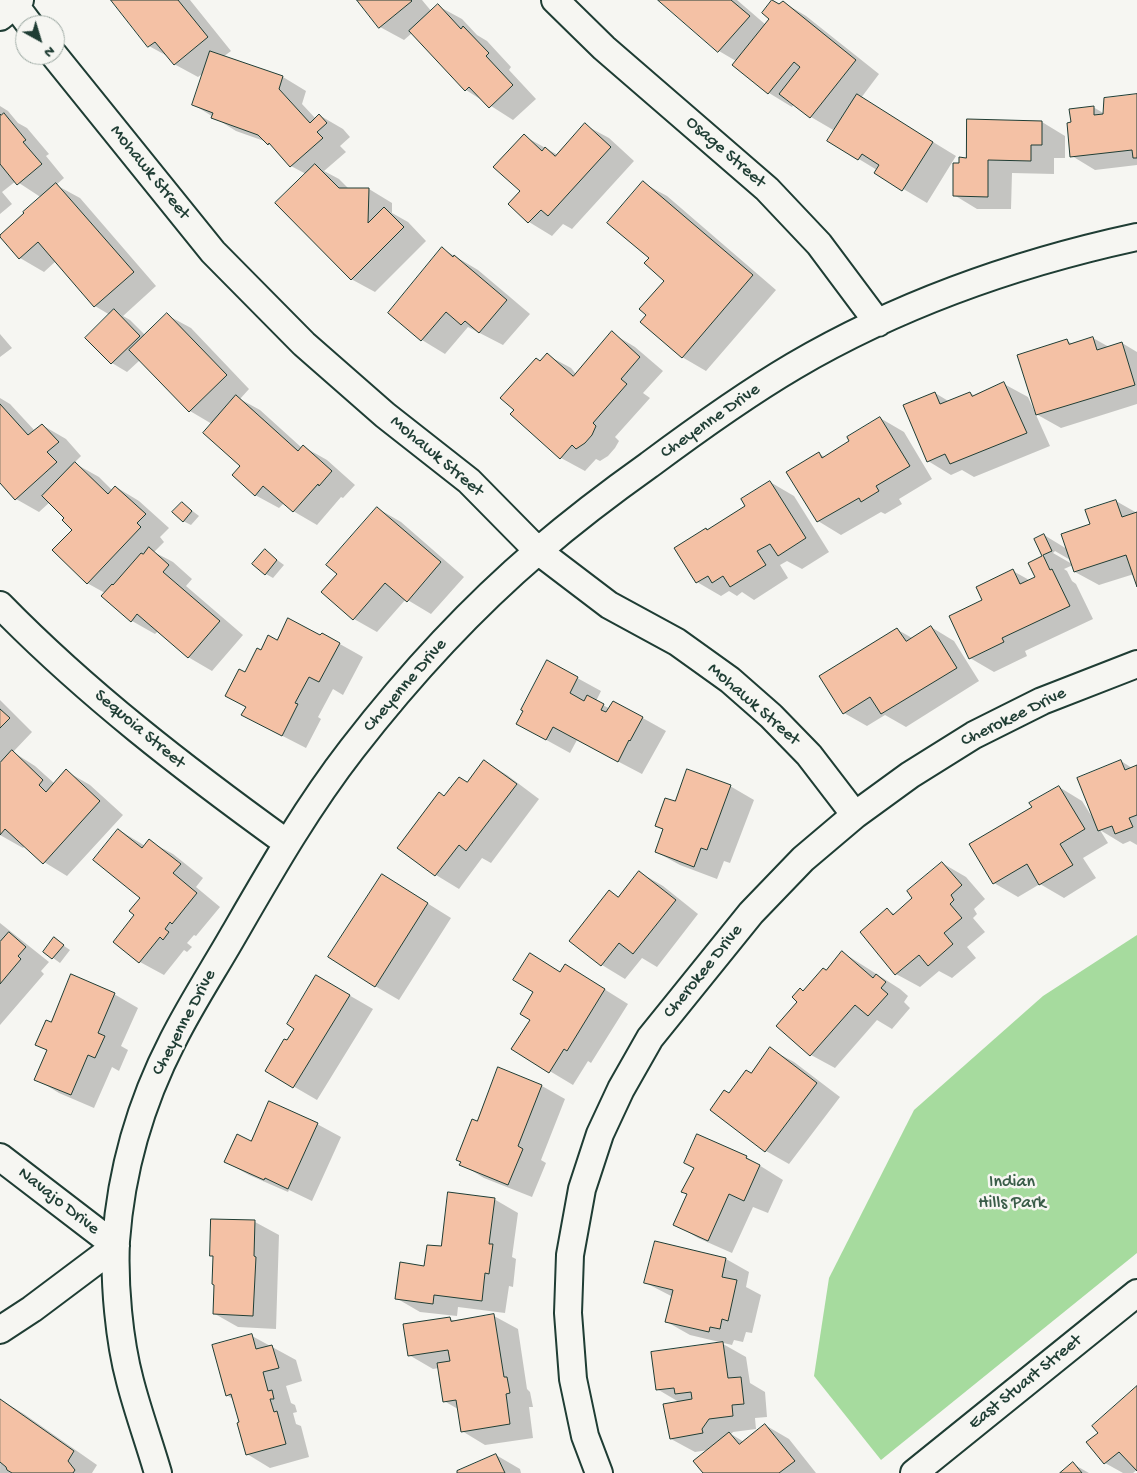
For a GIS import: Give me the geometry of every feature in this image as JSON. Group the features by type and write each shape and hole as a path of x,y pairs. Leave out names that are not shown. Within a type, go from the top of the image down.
{"street":[{"name":"Osage Street","path":"555,0 604,48 767,189 819,244 878,323"},
{"name":"Mohawk Street","path":"62,65 213,252 304,344 385,415 469,482 538,551 609,604 677,642 730,680 771,716 809,755 855,815"},
{"name":"Cheyenne Drive","path":"158,1473 129,1377 118,1312 116,1246 119,1212 129,1155 149,1092 174,1039 287,843 311,806 352,750 410,679 472,612 538,551 612,492 729,406 797,364 921,303 996,275 1091,247 1137,237"},
{"name":"Sequoia Street","path":"0,605 24,630 108,706 195,776 287,843"},
{"name":"Cherokee Drive","path":"599,1473 585,1436 573,1379 568,1313 570,1255 582,1189 600,1134 621,1088 656,1031 751,913 804,859 855,815 910,775 974,735 1042,701 1137,664"},
{"name":"Navajo Drive","path":"0,1157 116,1246"},
{"path":"0,1330 32,1310 116,1246"},
{"name":"East Stuart Street","path":"914,1473 1135,1300"}],"green space":[{"name":"Indian Hills Park","path":"1137,935 1137,1253 881,1460 814,1376 829,1278 914,1110 1043,996"}],"building":[{"path":"111,0 178,0 208,37 174,65 155,42 148,47"},
{"path":"357,0 411,0 412,1 379,28"},
{"path":"658,0 731,0 750,16 718,52"},
{"path":"772,0 779,4 783,1 856,60 810,118 779,94 800,67 794,62 768,94 732,65 769,19 762,13"},
{"path":"438,4 461,29 463,26 489,53 486,56 513,85 489,108 469,87 465,91 409,31"},
{"path":"210,51 283,76 279,89 310,123 319,114 327,123 317,132 323,138 290,167 269,143 268,145 258,135 211,118 213,113 192,105"},
{"path":"857,94 933,142 902,191 874,173 879,165 862,154 858,160 827,141"},
{"path":"1137,94 1137,158 1133,158 1132,150 1070,157 1067,123 1071,122 1069,109 1094,106 1094,115 1103,114 1104,98"},
{"path":"4,113 26,140 23,142 42,164 17,185 0,164 0,114"},
{"path":"967,119 1042,121 1042,145 1031,145 1031,161 988,160 988,197 953,196 953,163 959,163 959,157 966,158"},
{"path":"585,123 611,147 548,216 541,210 528,223 508,204 520,191 493,167 524,134 542,151 545,147 555,156"},
{"path":"315,164 339,188 369,188 368,223 384,207 404,227 351,280 275,203"},
{"path":"643,181 753,275 682,358 640,322 646,315 639,309 664,281 644,263 649,258 607,223"},
{"path":"56,183 134,272 94,307 38,242 19,259 0,237 23,212"},
{"path":"442,247 507,300 479,333 465,321 461,325 446,312 421,341 388,313"},
{"path":"114,309 140,336 111,364 85,338"},
{"path":"167,313 227,375 189,412 129,350"},
{"path":"612,331 640,357 621,379 627,384 593,423 596,426 592,435 576,449 572,445 560,459 510,414 514,410 500,398 536,358 540,361 547,353 573,376"},
{"path":"1093,337 1097,350 1122,342 1135,385 1036,415 1017,355 1067,339 1069,344"},
{"path":"1004,382 1027,433 950,464 945,454 927,462 903,405 935,392 940,404 970,392 972,396"},
{"path":"236,395 298,451 303,445 332,471 293,512 263,486 255,496 232,475 240,466 203,433"},
{"path":"0,404 28,435 42,424 59,442 47,452 57,462 15,500 0,483"},
{"path":"880,417 910,466 876,486 879,491 861,502 859,498 817,522 786,472 819,452 822,458 849,441 847,437"},
{"path":"75,462 108,494 115,486 146,514 137,523 141,527 87,584 52,550 72,530 62,520 64,518 42,496"},
{"path":"770,481 806,538 778,556 770,544 757,551 766,565 730,587 723,576 712,583 708,576 696,583 674,548 745,506 741,499"},
{"path":"1116,500 1122,517 1137,512 1137,587 1126,555 1074,572 1061,534 1090,524 1085,510"},
{"path":"182,502 192,511 183,522 172,512"},
{"path":"377,507 441,562 407,602 385,583 353,620 321,592 337,574 326,565"},
{"path":"1044,534 1052,551 1043,555 1070,606 1002,638 1004,642 969,659 949,616 982,600 976,587 1013,569 1020,584 1035,577 1028,563 1042,556 1034,539"},
{"path":"149,547 169,565 163,572 220,621 188,658 137,614 131,622 101,596 141,553 143,554"},
{"path":"265,549 277,560 265,575 252,564"},
{"path":"288,618 340,643 319,682 309,677 295,703 298,704 282,736 241,715 246,707 225,696 239,669 245,672 257,648 261,650 268,635 277,640"},
{"path":"931,626 957,668 881,714 870,697 843,714 819,676 897,628 906,641"},
{"path":"547,660 578,677 570,693 584,701 587,695 604,704 601,710 606,712 613,701 643,717 618,762 553,727 546,740 516,724 523,711 521,710"},
{"path":"0,709 10,718 0,728"},
{"path":"12,750 43,780 39,785 46,792 66,769 100,801 43,864 5,829 0,835 0,763"},
{"path":"484,760 517,784 466,851 459,845 435,876 397,848 439,792 444,796 459,777 467,782"},
{"path":"1121,760 1125,770 1137,765 1137,815 1129,818 1133,827 1115,834 1112,826 1098,831 1077,778"},
{"path":"687,769 731,785 707,850 701,848 694,867 655,852 663,829 655,826 665,798 675,801"},
{"path":"1059,786 1085,829 1060,844 1073,865 1039,885 1027,864 993,884 969,844 1032,807 1029,803"},
{"path":"118,829 142,848 149,839 181,864 173,873 197,893 172,924 170,922 165,929 169,932 163,940 160,937 139,963 113,942 134,915 129,911 140,898 93,860"},
{"path":"942,862 962,885 951,895 954,900 950,904 962,918 944,933 953,944 928,966 919,955 895,975 860,932 887,908 893,915 912,898 907,891"},
{"path":"639,871 676,900 633,954 619,943 601,966 569,941 609,890 618,897"},
{"path":"382,874 428,903 375,987 328,957"},
{"path":"9,932 26,947 18,956 21,959 0,984 0,942"},
{"path":"54,937 64,945 52,959 43,952"},
{"path":"842,951 873,978 876,974 886,982 881,988 888,994 868,1016 855,1005 810,1056 776,1026 797,1002 792,997 800,988 803,991 823,968 826,970"},
{"path":"530,953 560,972 565,964 605,989 567,1051 564,1049 549,1073 511,1049 530,1020 520,1014 533,992 513,980"},
{"path":"71,974 115,993 98,1033 105,1036 95,1058 88,1055 71,1095 34,1080 47,1050 35,1045 46,1020 51,1022"},
{"path":"316,975 350,995 293,1088 265,1071 284,1039 287,1040 294,1029 287,1024"},
{"path":"770,1047 817,1083 765,1152 710,1110 724,1090 729,1093 746,1070 751,1073"},
{"path":"498,1067 542,1085 518,1146 523,1149 508,1185 459,1165 461,1162 456,1160 472,1119 477,1121"},
{"path":"269,1101 318,1123 288,1189 224,1162 237,1134 251,1141"},
{"path":"697,1134 747,1156 746,1158 760,1165 744,1201 729,1194 708,1241 673,1225 687,1194 681,1192 694,1168 684,1163"},
{"path":"448,1192 495,1198 489,1244 493,1244 489,1274 485,1273 482,1301 434,1295 433,1304 395,1299 400,1262 424,1266 427,1245 441,1246"},
{"path":"211,1219 255,1220 254,1256 256,1257 253,1316 213,1314 213,1256 210,1256"},
{"path":"655,1241 726,1258 722,1277 737,1280 728,1321 722,1319 720,1329 710,1327 709,1332 665,1322 673,1290 644,1283"},
{"path":"494,1314 504,1377 507,1377 510,1393 506,1394 510,1424 461,1432 456,1400 443,1402 437,1363 450,1361 448,1350 408,1356 403,1324 450,1317 451,1321"},
{"path":"252,1334 256,1349 272,1345 279,1368 263,1372 268,1391 272,1390 274,1399 270,1399 274,1412 277,1411 286,1444 246,1455 231,1394 226,1396 212,1345"},
{"path":"723,1342 728,1378 741,1377 744,1404 732,1405 733,1416 709,1419 702,1429 703,1433 670,1439 663,1404 692,1399 691,1392 675,1394 674,1388 656,1390 651,1352"},
{"path":"1137,1386 1137,1471 1119,1452 1104,1464 1086,1442 1098,1433 1092,1426"},
{"path":"0,1399 74,1451 68,1461 75,1470 73,1473 12,1473 7,1470 0,1462"},
{"path":"765,1424 795,1461 779,1473 703,1473 693,1461 729,1432 739,1444"},
{"path":"496,1454 505,1473 457,1473 457,1471"},
{"path":"1073,1462 1082,1473 1060,1473"}]}
